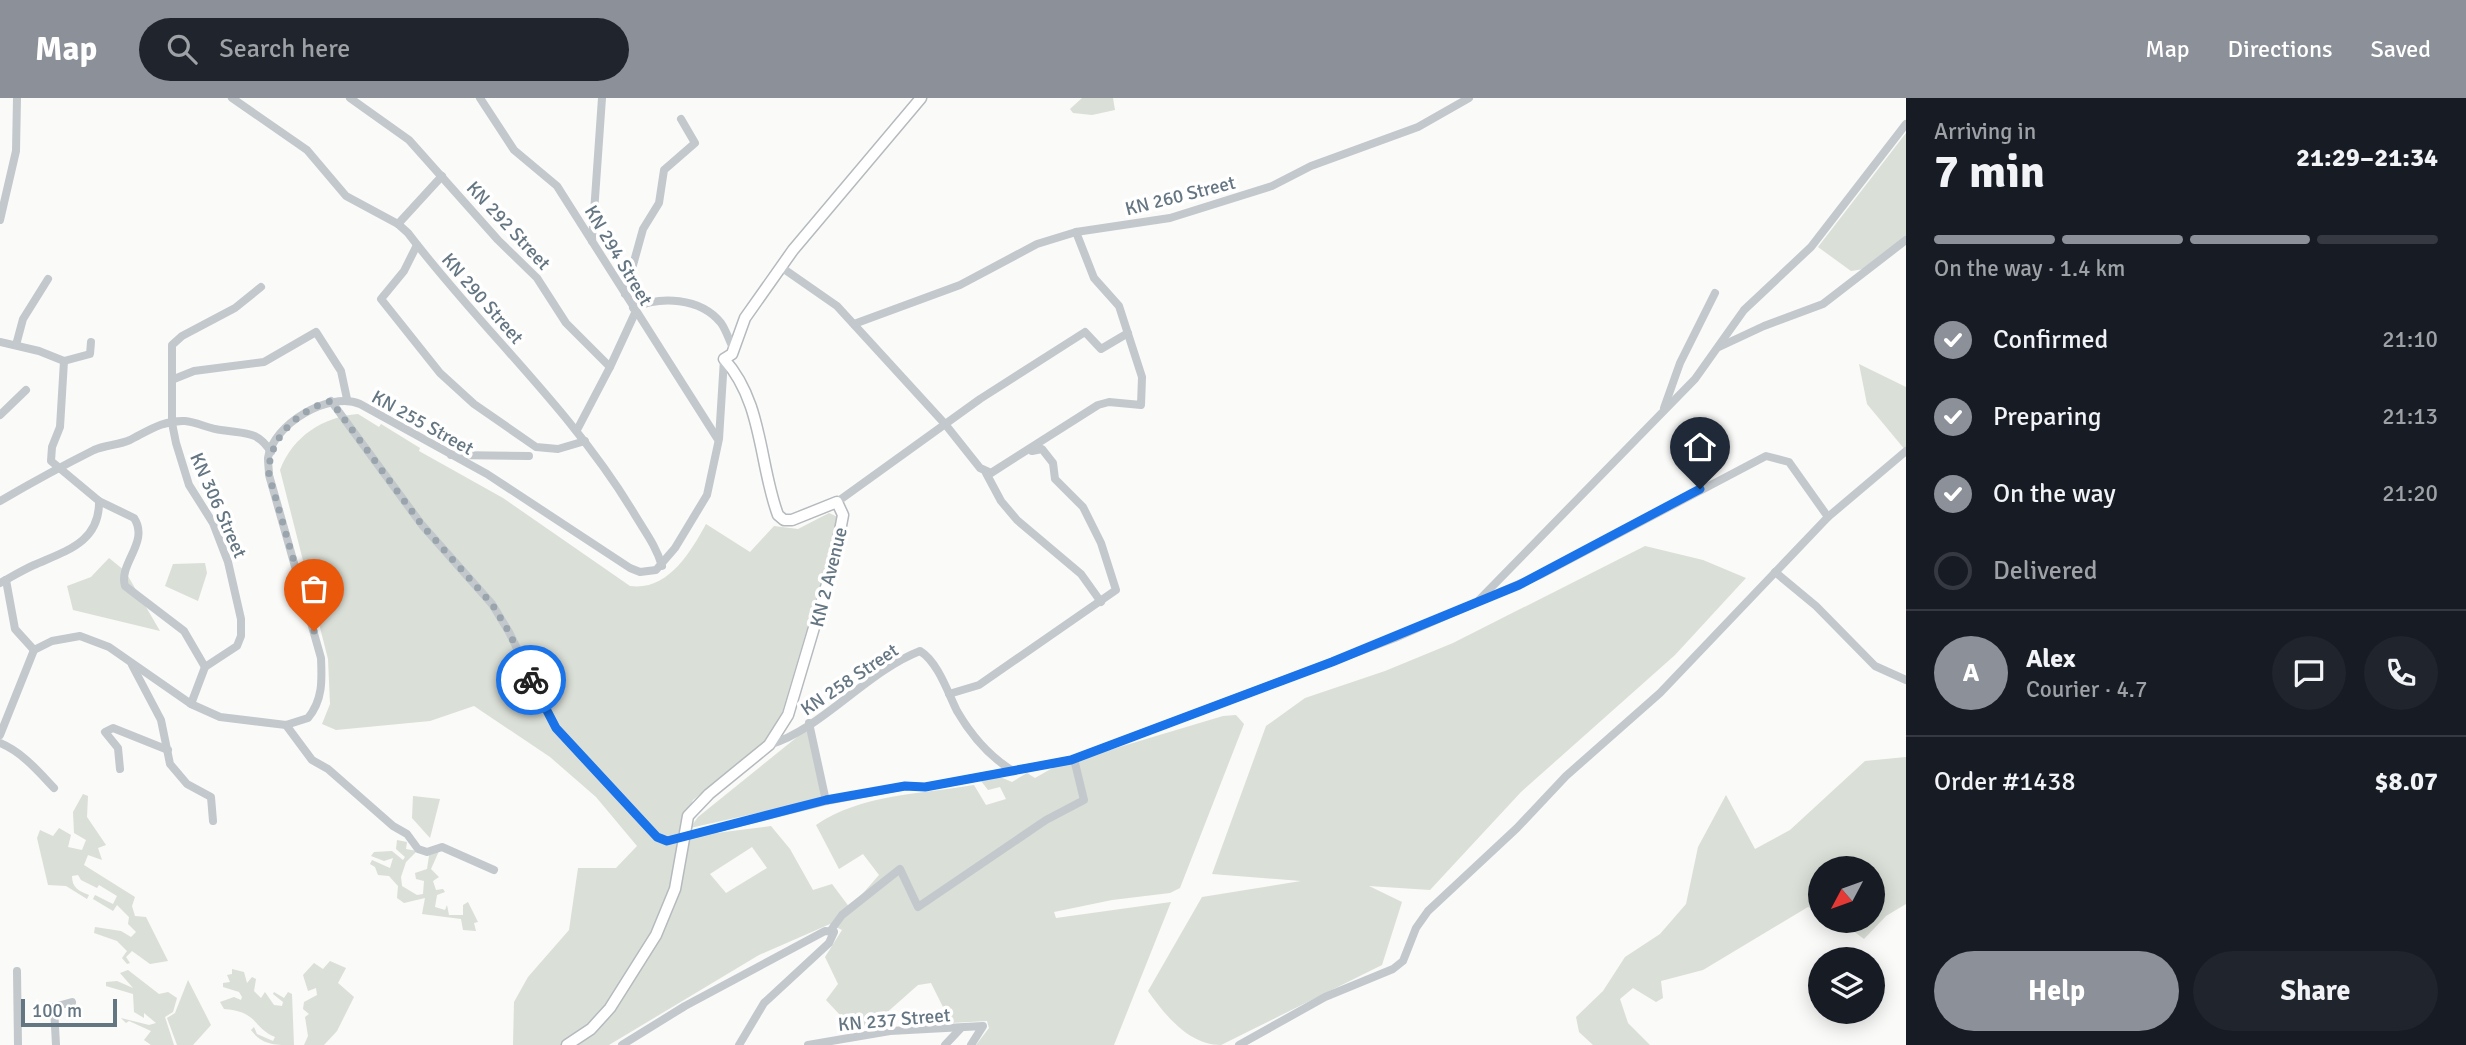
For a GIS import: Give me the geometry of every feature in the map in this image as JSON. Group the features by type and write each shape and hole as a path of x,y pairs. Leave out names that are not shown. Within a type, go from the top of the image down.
{"main road":[{"path":"724,359 732,354 745,318 781,267 921,98"},
{"name":"KN 2 Avenue","path":"567,1045 591,1029 622,990 656,935 675,889 688,816 769,746 789,715 817,624 842,523 843,515 837,502 792,520 784,520 778,515 755,419 736,372 724,359"}],"street":[{"path":"0,220 16,151 17,98"},
{"name":"KN 290 Street","path":"232,98 307,150 346,197 398,224 577,430 621,491 658,551 663,566"},
{"name":"KN 292 Street","path":"351,98 409,140 498,240 537,278 566,323 610,367"},
{"name":"KN 294 Street","path":"480,98 514,150 557,186 634,311 719,439"},
{"path":"592,241 602,98"},
{"name":"KN 260 Street","path":"854,324 960,285 1037,244 1076,232 1170,218 1272,186 1311,166 1418,127 1469,98"},
{"path":"625,294 643,229 659,203 664,170 695,143 681,119"},
{"path":"1473,606 1695,379 1744,310 1818,238 1906,124"},
{"path":"398,224 442,176"},
{"path":"986,473 996,471 1098,405 1109,402 1141,405 1142,377 1119,306 1094,278 1076,232"},
{"path":"1717,349 1764,326 1823,304 1906,240"},
{"path":"417,245 404,271 381,299 440,373 474,404 536,447 558,449 585,441"},
{"path":"781,267 837,306 945,424 986,473 1001,501 1017,520 1081,574 1101,602"},
{"path":"16,345 23,319 48,279"},
{"name":"KN 306 Street","path":"205,667 237,646 241,636 241,619 228,562 213,523 189,485 172,423 172,345 175,340 209,324 261,287"},
{"path":"1663,411 1680,363 1715,293"},
{"path":"577,430 610,367 634,311 658,300 692,304 721,323 733,348"},
{"path":"174,379 194,372 264,362 316,332 341,371 347,399"},
{"path":"837,502 945,424 1085,332 1101,349 1128,334"},
{"path":"0,342 64,361 90,354 91,342"},
{"path":"663,566 707,495 719,439 724,359"},
{"path":"64,361 60,427 50,454 55,468 77,481 99,501 134,518 137,523 135,553 124,574 125,586 184,631 205,667 191,704"},
{"path":"0,415 26,390"},
{"name":"KN 255 Street","path":"271,452 284,430 306,413 331,401 347,399 496,480 600,551 630,568 649,573 663,566"},
{"path":"331,401 422,525 492,604 509,632 556,728 657,837 667,841 746,818 826,800 1074,759 1473,606 1542,574 1766,456 1789,462 1828,517"},
{"path":"0,501 55,468 95,450 128,441 149,428 185,421 216,430 250,432 263,440 271,452 269,475 307,604 321,667 321,688 315,710 299,723 286,725 220,717 191,704 109,647 80,636 51,641 34,650 0,735"},
{"path":"949,694 979,685 1116,590 1117,585 1101,543 1083,507 1055,480 1053,463 1042,449 1027,451"},
{"path":"1238,1045 1325,997 1394,969 1403,961 1416,928 1428,911 1517,828 1566,776 1660,693 1828,517 1906,451"},
{"path":"450,455 528,456"},
{"path":"34,650 15,629 3,582 81,544 95,527 99,501"},
{"path":"1775,572 1816,606 1875,666 1906,680"},
{"name":"KN 258 Street","path":"769,746 790,739 889,668 920,651 959,714 992,758 1013,771"},
{"path":"131,663 160,720 170,764 187,784 211,797 213,821"},
{"path":"809,723 826,800"},
{"path":"286,725 312,760 335,775 393,827 407,834 418,849 427,852 442,847 494,870"},
{"path":"120,769 117,748 105,733 113,728 168,750"},
{"path":"0,743 11,747 54,789"},
{"path":"622,1045 685,1006 831,930 842,915 900,869 918,907 1046,820 1084,800 1074,759"},
{"path":"739,1045 764,1003 829,943 834,936 831,930"},
{"path":"17,971 18,1045"},
{"path":"56,1045 54,1007 72,1002"},
{"name":"KN 237 Street","path":"808,1045 890,1031 983,1026 971,1045"},
{"path":"945,1045 961,1028"},
{"path":"582,1045 591,1029"}],"shaded area":[{"path":"1082,98 1113,98 1115,110 1092,115 1073,113 1070,109"},
{"path":"1906,133 1906,238 1864,269 1851,271 1818,247"},
{"path":"1859,364 1906,387 1906,451 1867,404"},
{"path":"358,414 379,427 381,424 420,448 419,451 503,498 630,586 656,583 667,576 685,558 706,524 750,552 774,526 798,529 829,513 840,518 778,726 768,740 693,800 676,838 771,826 790,849 813,890 832,884 850,908 879,875 863,854 839,869 816,825 834,815 872,801 974,785 986,805 1006,799 1000,787 988,790 981,781 1000,777 1012,782 1027,773 1035,778 1056,766 1223,716 1236,715 1244,724 1180,888 1170,893 1112,900 1054,912 1056,918 1171,902 1114,1045 976,1045 989,1028 987,1021 951,1023 931,983 918,985 875,1023 853,1029 826,1000 838,984 825,957 842,930 830,924 759,955 609,1045 513,1045 514,1002 528,977 569,930 578,868 616,868 637,846 596,797 550,757 474,706 430,721 336,730 322,724 330,704 328,659 280,470 301,438 321,424","holes":["752,847 767,868 726,893 710,874"]},
{"path":"1645,546 1703,560 1746,578 1675,655 1521,792 1430,890 1369,886 1402,902 1382,965 1221,1045 1198,1040 1170,1019 1148,991 1202,897 1301,881 1212,874 1266,726 1305,698 1385,671 1453,643"},
{"path":"109,558 125,571 160,631 73,610 67,586 91,577"},
{"path":"205,563 207,573 198,601 165,586 173,564"},
{"path":"807,729 824,798 690,828 698,817"},
{"path":"1906,757 1906,904 1885,917 1885,856 1808,856 1808,907 1703,970 1661,981 1663,998 1656,1002 1633,988 1620,999 1628,1023 1650,1045 1593,1045 1579,1032 1576,1017 1603,991 1625,957 1660,934 1686,904 1698,847 1726,795 1755,849 1790,830 1865,761"},
{"path":"83,794 88,796 87,817 106,845 98,848 102,860 88,855 84,865 135,897 132,906 135,916 146,917 168,961 150,964 132,951 126,957 130,963 127,964 122,958 127,951 117,941 94,933 95,927 121,931 131,937 136,932 128,924 129,917 117,905 113,911 93,899 95,895 113,904 117,896 99,885 97,888 81,880 78,875 72,876 73,883 89,895 87,899 66,886 48,885 37,838 40,830 53,836 59,828 71,835 68,847 82,850 86,840 74,833 73,812"},
{"path":"413,796 440,799 430,838 412,818"},
{"path":"397,840 407,842 406,849 417,851 406,862 401,877 402,886 417,895 423,894 424,881 416,879 415,873 427,869 430,849 439,851 431,869 439,877 433,881 436,890 443,889 445,892 437,895 435,907 445,910 447,905 449,915 463,915 463,905 468,902 478,922 474,923 476,931 463,930 461,919 422,914 425,898 404,903 397,898 398,886 389,876 378,875 375,867 370,864 372,860 390,868 393,858 384,861 371,856 374,852 392,851 403,860 405,857 396,849"},
{"path":"1856,933 1870,933 1864,939"},
{"path":"330,961 346,968 338,983 354,997 337,1031 324,1045 304,1045 308,1036 305,1017 309,1014 303,1009 304,1002 317,995 316,988 308,991 303,975 314,963 323,969"},
{"path":"232,969 244,972 247,983 252,977 256,979 254,991 261,998 265,992 274,1005 282,1006 283,1002 274,992 284,998 288,992 292,994 294,1045 264,1041 251,1030 254,1027 257,1034 273,1041 275,1037 244,1013 224,1009 220,1002 234,997 241,1000 242,997 239,992 223,987 223,983 230,982 227,975 232,974"},
{"path":"128,970 159,994 168,992 177,998 173,1012 165,1017 174,1045 151,1045 144,1040 151,1031 129,1021 126,1023 121,1018 149,1025 156,1023 144,1013 144,1018 134,1012 133,994 106,986 106,982 117,981 133,988 120,973"},
{"path":"188,980 211,1025 193,1045 177,1045 167,1018 175,1013"}],"way so far":[{"path":"314,631 269,475 268,458 284,430 306,413 331,401 422,525 492,604 509,632 531,680"}],"route":[{"path":"531,680 545,712 556,728 610,783 657,837 667,841 746,818 826,800 905,786 925,787 1071,760 1473,606 1542,574 1700,489"}]}
